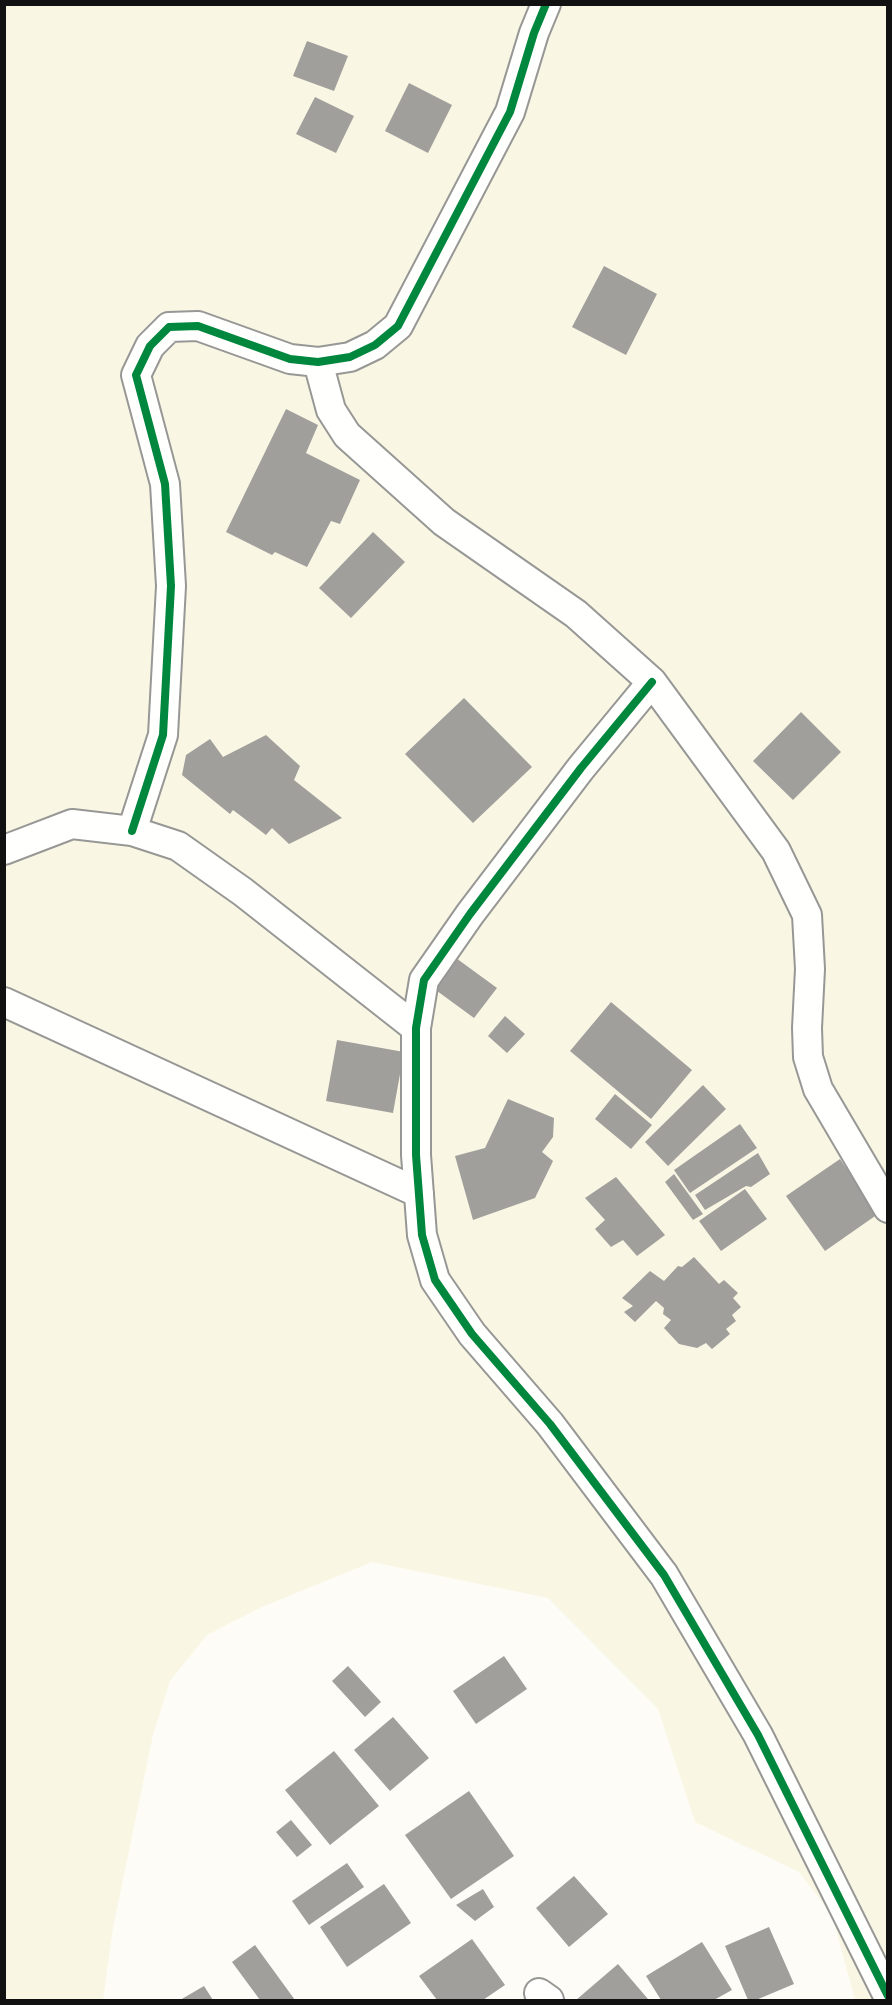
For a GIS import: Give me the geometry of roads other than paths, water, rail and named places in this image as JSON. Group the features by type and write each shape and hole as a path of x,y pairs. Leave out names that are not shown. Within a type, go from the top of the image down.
{"street":[{"path":"132,831 164,735 171,586 165,484 136,375 150,346 169,327 198,327 290,359 318,362 350,357 375,345 399,326 510,112 534,33 546,4"},
{"path":"318,362 331,410 346,435 444,522 576,614 652,682 776,851 807,915 810,969 808,1058 818,1089 888,1208"},
{"path":"652,682 574,778 470,914 424,980 416,1028 416,1155 422,1235 435,1280 472,1334 550,1424 664,1575 758,1735 888,1996"},
{"path":"4,850 72,824 132,831 178,846 243,892 416,1028"},
{"path":"4,1002 419,1194"}]}
